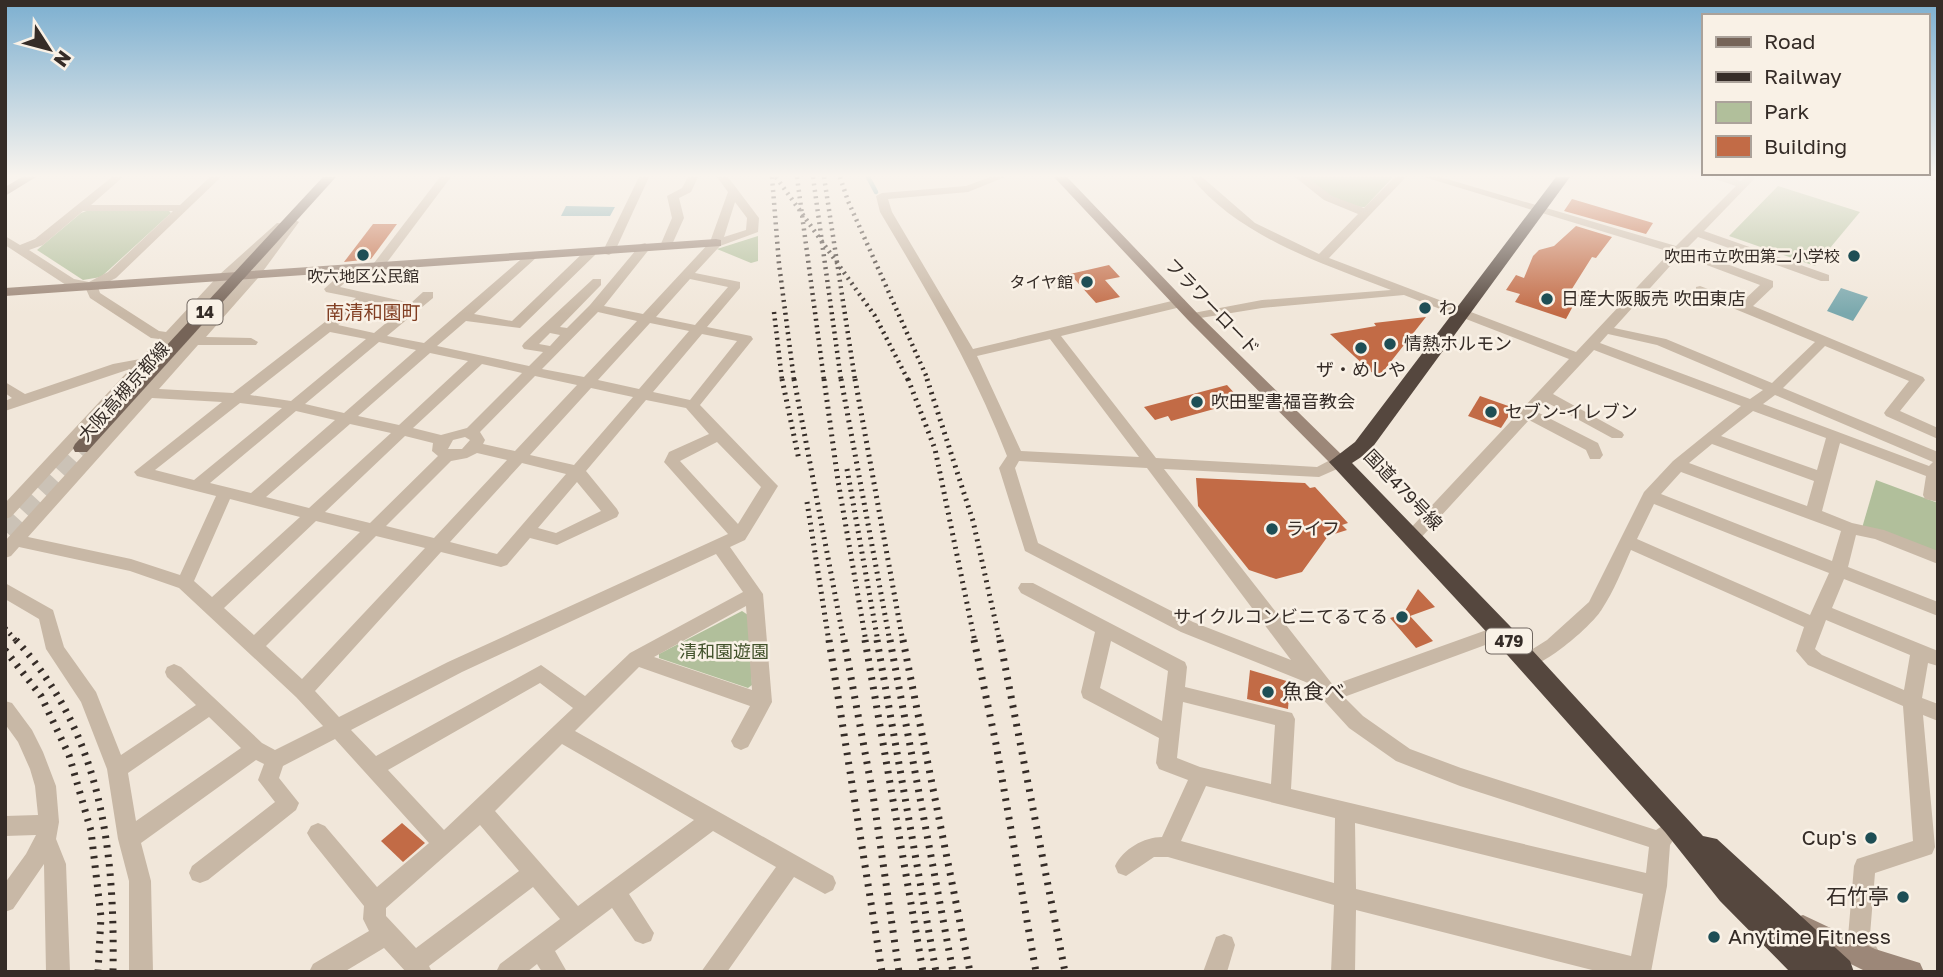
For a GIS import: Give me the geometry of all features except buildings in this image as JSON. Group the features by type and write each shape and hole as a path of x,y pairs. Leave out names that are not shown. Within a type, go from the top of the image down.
{"highway":[{"name":"国道479号線","path":"1528,223 1362,447 1339,462 1501,632 1667,832 1730,891 1800,970"},
{"name":"国道479号線","path":"1667,832 1727,864 1839,972"}],"main road":[{"name":"大阪高槻京都線","path":"81,448 287,223"}],"street":[{"path":"20,249 39,242 62,223"},
{"path":"5,240 70,282 91,286 111,275 167,223"},
{"path":"378,266 411,223"},
{"path":"608,251 622,223"},
{"path":"666,246 676,223"},
{"path":"303,691 688,275 716,243 723,223"},
{"path":"5,292 716,243 752,232 753,223"},
{"path":"892,223 970,354 1000,415 1015,456"},
{"name":"フラワーロード","path":"1103,223 1192,317 1339,462"},
{"path":"1248,223 1321,259 1578,358"},
{"path":"1321,259 1357,223"},
{"path":"1581,223 1702,258 1769,284 1744,307"},
{"path":"1412,537 1607,330 1677,251 1707,223"},
{"path":"1697,233 1825,278"},
{"path":"472,440 531,371 616,285 645,247"},
{"path":"463,316 515,326 592,252"},
{"path":"253,500 531,257"},
{"path":"355,268 330,289 413,307"},
{"path":"366,297 142,472 501,561 736,285 688,275"},
{"name":"大阪高槻京都線","path":"5,513 168,336 239,276"},
{"name":"大阪高槻京都線","path":"11,546 195,341 239,276"},
{"path":"566,278 616,285"},
{"path":"550,329 597,282"},
{"path":"91,286 95,295 156,335 168,336"},
{"path":"1700,289 1919,380 1891,413 1938,434"},
{"path":"1192,317 1222,309 1303,300 1387,296 1407,291"},
{"path":"198,485 428,295"},
{"path":"970,354 1180,303"},
{"path":"568,311 592,311 647,318 746,339 693,405"},
{"path":"200,873 289,803 268,780 275,760 455,667 739,536 770,486 693,405 327,327"},
{"path":"552,350 529,346 547,328 570,333"},
{"path":"1607,330 1661,342 1775,388 1936,464"},
{"path":"1053,334 1315,678 1356,722 1403,755 1460,777 1667,832 1639,971 1345,897 1168,847 1150,847 1126,866"},
{"path":"195,341 251,342"},
{"path":"1527,662 1553,645 1595,607 1650,496 1678,465 1775,388 1823,341"},
{"path":"1593,345 1834,436 1936,464"},
{"path":"213,607 478,360"},
{"path":"5,407 118,367 144,363"},
{"path":"5,386 23,400"},
{"path":"149,393 266,400 402,431 445,448"},
{"path":"1544,395 1617,435"},
{"path":"1527,413 1593,447 1595,455"},
{"path":"255,646 373,530 459,433 518,458 577,471 611,513 557,539 526,531"},
{"path":"719,435 674,456 672,462 739,536"},
{"path":"1813,514 1834,436"},
{"path":"1710,438 1822,478"},
{"path":"1015,456 1319,472 1339,462"},
{"path":"1015,456 1007,468 1031,547 1187,627 1315,678"},
{"path":"1936,464 1931,495 1938,497"},
{"path":"1678,465 1850,528 1878,534 1938,558"},
{"path":"185,583 225,494"},
{"path":"1650,496 1938,609"},
{"path":"1850,528 1838,570 1805,651 1815,660 1938,713"},
{"path":"1628,542 1818,617 1929,656 1912,702 1931,850 1865,866 1859,937 1872,961"},
{"path":"11,546 131,565 185,583 303,691 442,842"},
{"path":"720,546 754,594 762,702 741,741"},
{"path":"1027,587 1178,667 1166,763 1200,776 1656,886"},
{"path":"5,590 47,615 55,649 89,698 117,769 129,839 140,881 141,972"},
{"path":"536,872 417,967 385,935 374,919 376,903 442,842 481,811 636,659 754,594"},
{"path":"1105,630 1090,692 1169,734"},
{"path":"1330,694 1501,632"},
{"path":"636,659 762,702"},
{"path":"174,672 255,750 275,760"},
{"path":"375,767 541,673 586,707"},
{"path":"1175,692 1285,719 1280,796"},
{"path":"117,769 210,706"},
{"path":"5,709 20,726 48,790 51,806 47,831 5,901"},
{"path":"560,733 825,883"},
{"path":"129,839 255,750"},
{"path":"1168,847 1200,776"},
{"path":"481,811 576,921"},
{"path":"1343,972 1345,811"},
{"path":"508,972 712,819"},
{"path":"5,826 33,826 47,831"},
{"path":"47,831 55,864 58,972"},
{"path":"318,833 376,903"},
{"path":"713,972 791,864"},
{"path":"614,892 643,933"},
{"path":"1778,914 1872,961 1911,972"},
{"path":"321,972 385,935"},
{"path":"1214,972 1224,945"},
{"path":"540,948 555,972"}],"green space":[{"path":"70,223 161,223 101,277 83,280 37,250"},
{"path":"1742,223 1851,223 1815,266 1729,236"},
{"path":"758,236 758,261 751,263 717,249"},
{"path":"1876,480 1938,503 1938,558 1862,528"},
{"name":"清和園遊園","path":"742,611 748,615 752,685 748,688 659,658 659,654"}],"water":[{"path":"1841,288 1868,297 1853,321 1827,311"}],"tunnel":[{"path":"5,531 81,448"}],"railway":[{"path":"776,223 794,380"},
{"path":"803,223 824,380"},
{"path":"808,223 822,241"},
{"path":"819,223 822,241"},
{"path":"831,223 837,263"},
{"path":"858,223 928,380"},
{"path":"822,241 837,263"},
{"path":"822,241 841,380"},
{"path":"837,263 875,316 908,380"},
{"path":"837,263 855,380"},
{"path":"774,312 782,380"},
{"path":"782,379 799,460"},
{"path":"794,379 844,642"},
{"path":"824,379 838,481 866,642"},
{"path":"841,379 890,642"},
{"path":"855,379 903,642"},
{"path":"908,379 935,449 975,642"},
{"path":"927,379 973,521 1000,642"},
{"path":"847,469 878,642"},
{"path":"807,502 829,642"},
{"path":"5,628 17,642"},
{"path":"16,640 45,676 68,714 85,754 106,838 111,882 113,972"},
{"path":"829,640 882,972"},
{"path":"844,640 873,795 899,972"},
{"path":"865,640 923,972"},
{"path":"877,640 936,972"},
{"path":"890,640 953,972"},
{"path":"903,640 970,972"},
{"path":"974,640 996,744 1036,972"},
{"path":"1000,640 1065,972"},
{"path":"5,650 41,696 69,755 91,831 101,917 98,972"}],"place":[{"name":"吹六地区公民館","path":"363,255"},
{"name":"吹田市立吹田第二小学校","path":"1854,256"},
{"name":"タイヤ館","path":"1087,282"},
{"name":"日産大阪販売 吹田東店","path":"1547,299"},
{"name":"わ","path":"1425,308"},
{"name":"情熱ホルモン","path":"1390,344"},
{"name":"ザ・めしや","path":"1361,348"},
{"name":"吹田聖書福音教会","path":"1197,402"},
{"name":"セブン-イレブン","path":"1491,412"},
{"name":"ライフ","path":"1272,529"},
{"name":"サイクルコンビニてるてる","path":"1402,617"},
{"name":"魚食べ","path":"1268,692"},
{"name":"Cup's","path":"1871,838"},
{"name":"石竹亭","path":"1903,897"},
{"name":"Anytime Fitness","path":"1714,937"}],"district":[{"name":"南清和園町","path":"373,312"}]}
